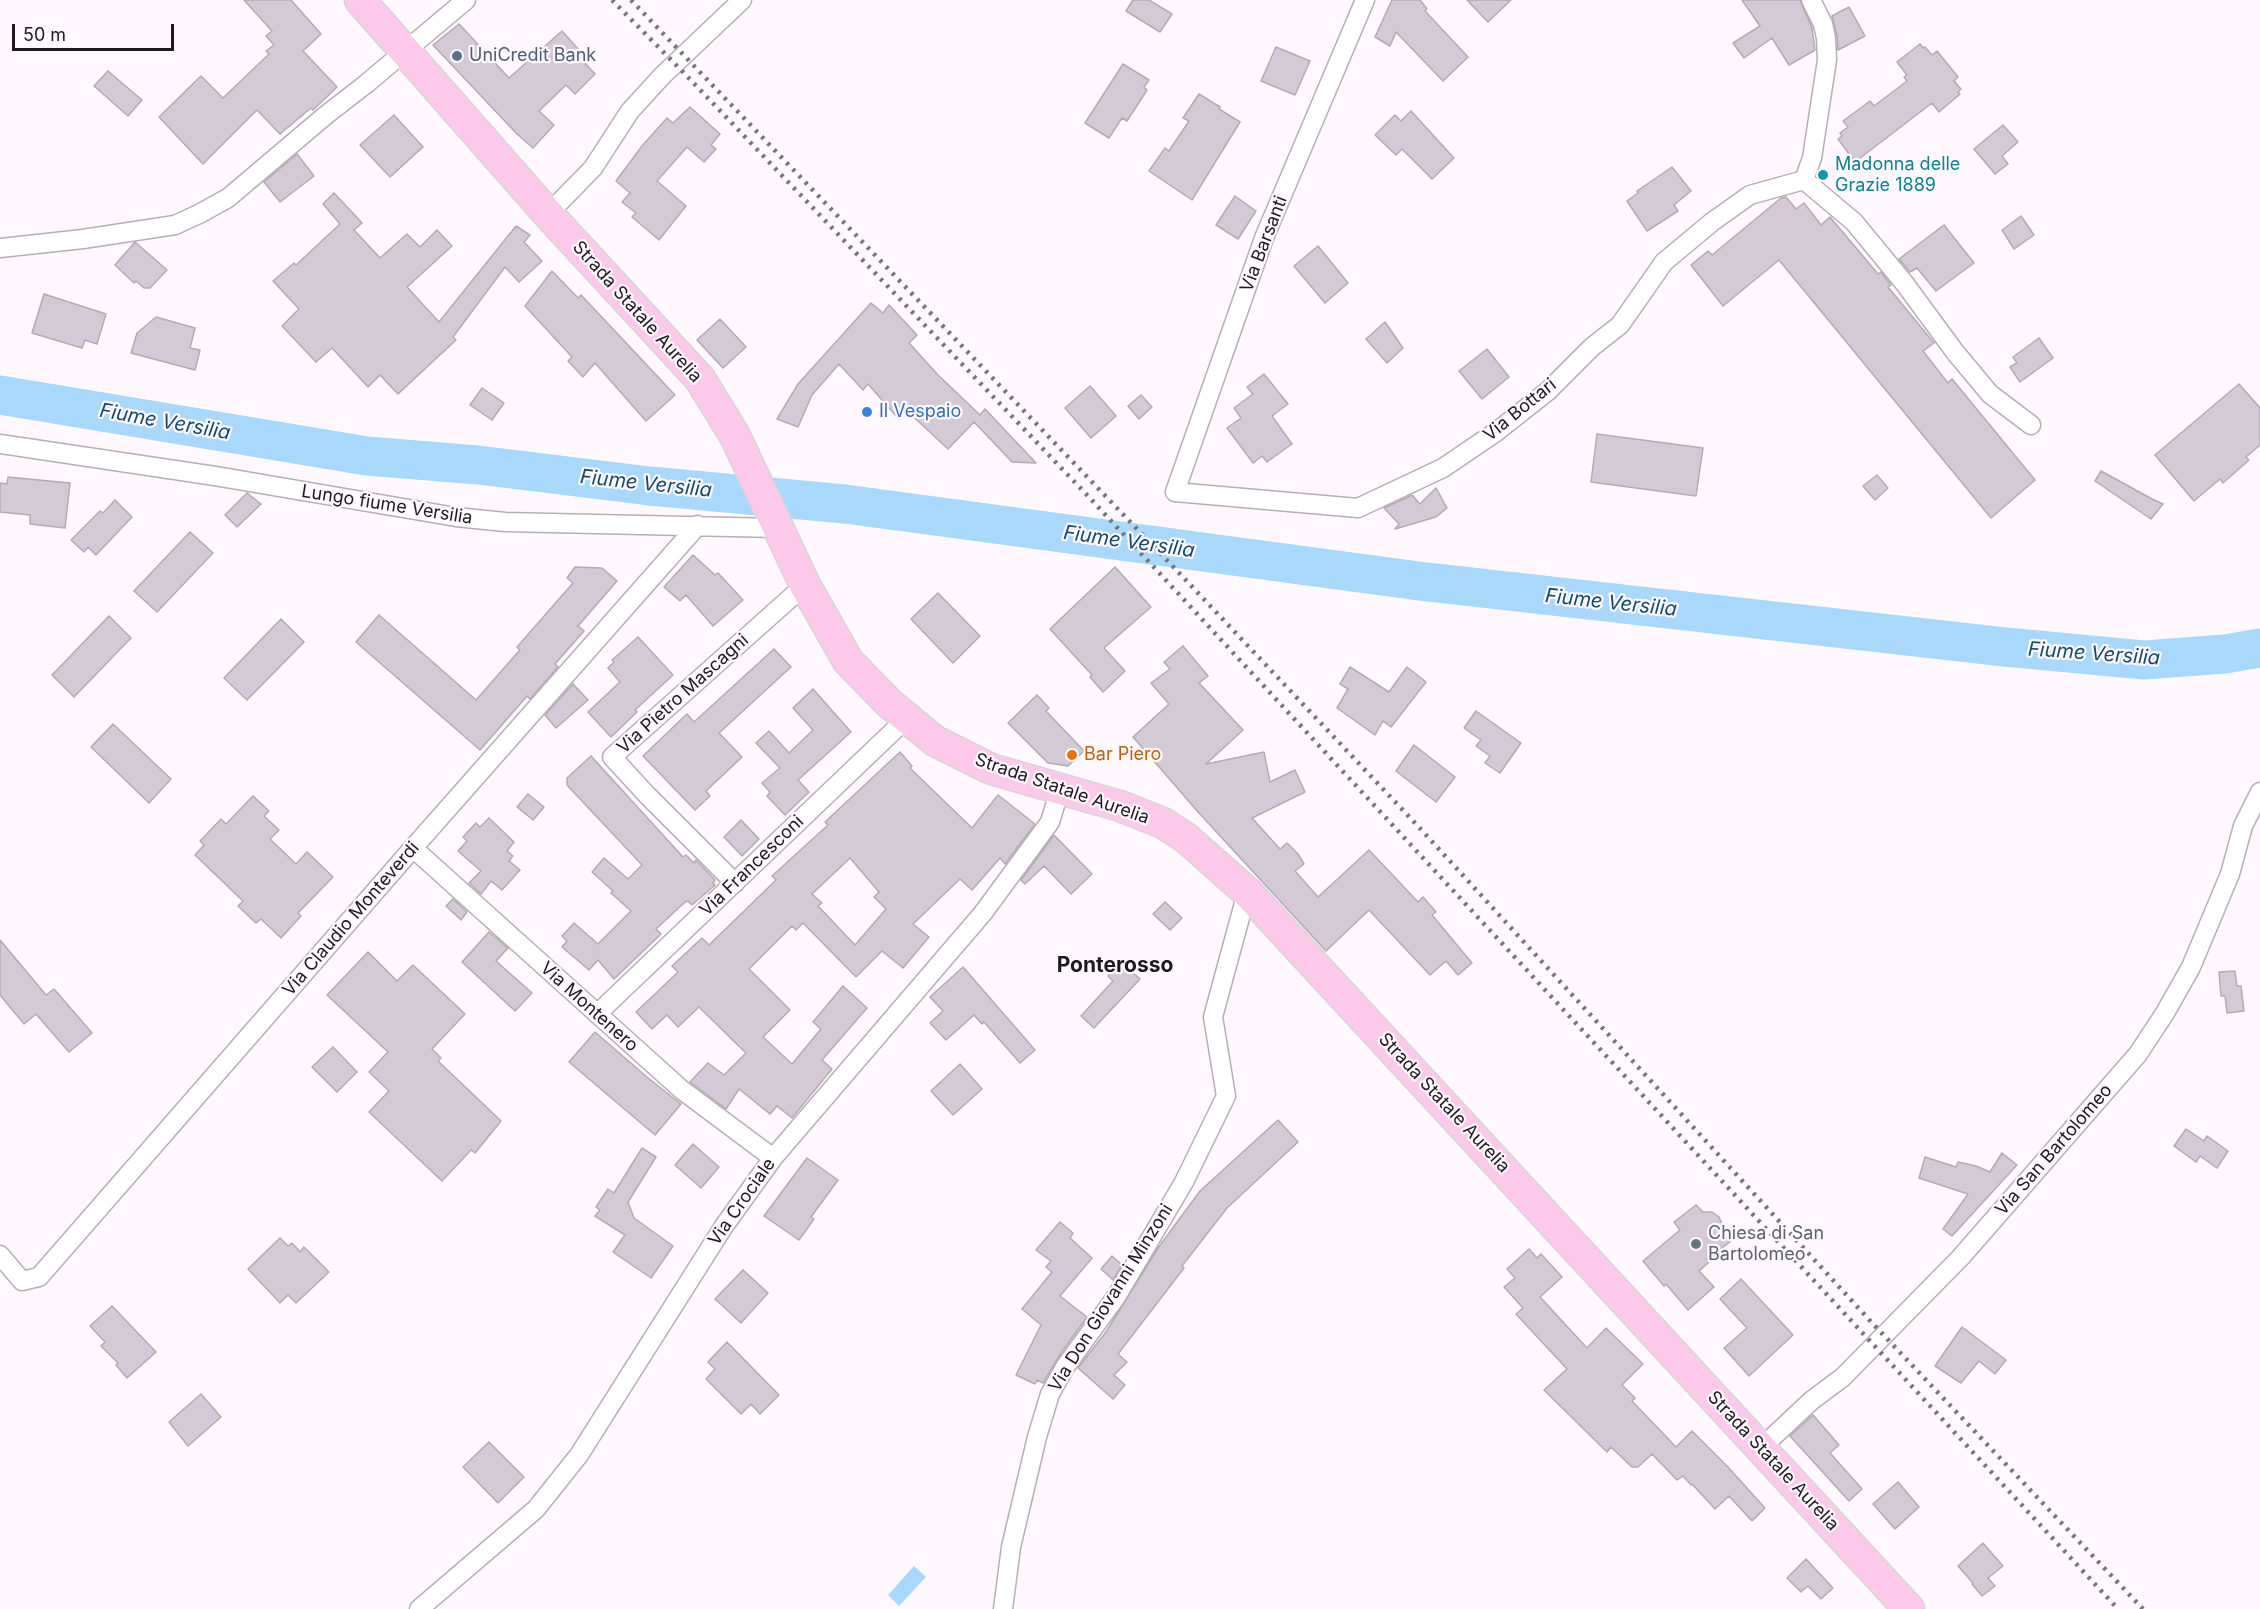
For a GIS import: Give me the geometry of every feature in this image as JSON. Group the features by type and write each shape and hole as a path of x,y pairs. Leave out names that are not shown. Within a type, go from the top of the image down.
{"main road":[{"name":"Strada Statale Aurelia","path":"360,0 548,214 700,379 735,436 805,585 848,661 890,704 935,741 991,769 1120,806 1163,824 1186,838 1247,892 1909,1609"}],"street":[{"path":"0,248 83,239 175,225 199,214 228,198 466,0"},
{"path":"548,214 593,168 630,111 662,76 742,0"},
{"name":"Via Barsanti","path":"1176,492 1264,238 1365,0"},
{"path":"1810,0 1823,24 1827,60 1812,158 1804,180 1854,222 1905,284 1954,352 1990,394 2031,425"},
{"name":"Via Bottari","path":"1176,492 1358,508 1443,468 1496,432 1539,398 1592,347 1620,325 1664,262 1712,222 1750,195 1804,180"},
{"name":"Lungo fiume Versilia","path":"0,444 215,476 456,518 505,522 698,525 775,522"},
{"name":"Via Claudio Monteverdi","path":"0,1255 22,1281 39,1277 698,525"},
{"name":"Via Pietro Mascagni","path":"735,883 612,757 805,585"},
{"name":"Via Francesconi","path":"597,1014 907,718"},
{"name":"Via Crociale","path":"419,1609 536,1509 579,1455 724,1226 773,1158 983,913 1050,822 1060,789"},
{"name":"Via San Bartolomeo","path":"1761,1448 1811,1401 1843,1377 1961,1257 2138,1054 2191,967 2230,874 2243,826 2260,792"},
{"name":"Via Montenero","path":"413,848 682,1090 773,1158"},
{"name":"Via Don Giovanni Minzoni","path":"1003,1609 1011,1547 1037,1437 1050,1394 1065,1367 1116,1297 1184,1182 1226,1096 1213,1017 1247,892"}],"water":[{"path":"914,1566 926,1577 899,1606 888,1595"}],"building":[{"path":"244,0 291,0 321,34 303,51 337,87 313,110 311,108 280,134 257,110 203,164 159,117 201,76 223,98 269,54 266,51 274,45 266,36 272,31"},
{"path":"1133,0 1149,0 1172,14 1160,32 1126,11"},
{"path":"1392,0 1420,0 1427,9 1425,11 1468,57 1443,81 1396,32 1390,46 1375,37"},
{"path":"1467,0 1511,0 1488,22"},
{"path":"1742,0 1800,0 1812,28 1815,50 1789,65 1772,38 1744,58 1733,43 1760,26"},
{"path":"1849,7 1865,36 1838,50 1832,16"},
{"path":"459,24 509,78 562,31 588,60 585,63 595,74 575,94 566,85 539,111 554,125 533,148 433,45"},
{"path":"1920,44 1932,55 1937,51 1958,77 1954,81 1961,89 1958,92 1960,94 1939,112 1932,103 1855,162 1838,139 1842,136 1840,133 1848,127 1843,121 1870,101 1874,106 1907,81 1904,77 1907,75 1897,62"},
{"path":"1276,47 1310,61 1295,95 1261,81"},
{"path":"1123,64 1149,80 1144,87 1147,90 1127,121 1122,118 1109,138 1085,123"},
{"path":"108,71 142,100 128,116 94,86"},
{"path":"1199,94 1240,122 1192,200 1149,171 1165,148 1169,151 1189,121 1183,118"},
{"path":"690,107 720,134 711,145 716,149 704,162 687,147 657,181 686,206 659,240 632,217 636,213 622,202 630,193 616,181 642,146 667,118 673,123"},
{"path":"1411,111 1454,158 1432,179 1402,149 1396,155 1375,135 1395,115 1401,121"},
{"path":"394,115 423,147 390,177 360,145"},
{"path":"2003,125 2018,142 2002,156 2008,164 1995,174 1974,149"},
{"path":"297,154 314,176 280,202 264,182"},
{"path":"1672,167 1691,191 1674,205 1678,211 1647,231 1627,201 1638,193 1637,191"},
{"path":"334,193 362,223 354,230 380,258 407,234 420,247 437,230 452,246 407,287 439,322 516,226 530,235 524,242 542,261 519,282 505,267 453,337 456,340 398,394 380,375 368,387 332,348 316,362 282,326 299,309 273,281 294,263 296,265 340,224 323,204"},
{"path":"1235,196 1256,211 1238,239 1216,225"},
{"path":"1786,197 1796,209 1804,203 1821,225 1830,217 1878,274 1881,272 1891,285 1888,287 1934,343 1923,351 1948,383 1952,379 2035,480 1991,518 1779,260 1723,306 1691,265 1708,251 1712,255 1781,198"},
{"path":"2021,216 2034,235 2014,249 2002,230"},
{"path":"1944,225 1974,263 1936,291 1917,268 1910,272 1899,259"},
{"path":"135,242 167,270 150,288 144,288 136,281 134,283 115,265"},
{"path":"1318,246 1348,283 1325,303 1294,266"},
{"path":"552,271 578,298 581,295 675,395 646,421 595,363 583,377 568,361 572,357 525,306"},
{"path":"44,294 106,314 97,344 85,340 82,348 32,333"},
{"path":"871,303 883,313 889,305 917,335 909,343 938,375 980,415 985,409 1036,463 1012,462 974,422 948,449 905,409 897,417 868,384 863,390 839,364 812,395 798,427 777,419 798,384"},
{"path":"156,317 195,328 190,348 200,350 195,370 131,353 137,333"},
{"path":"720,319 746,347 723,368 697,340"},
{"path":"1385,322 1403,348 1387,363 1366,339"},
{"path":"2039,338 2053,358 2020,382 2010,367 2017,363 2013,357"},
{"path":"1487,349 1509,377 1482,399 1459,371"},
{"path":"1264,374 1288,404 1272,416 1292,444 1267,462 1262,456 1253,463 1227,428 1241,418 1234,408 1253,394 1247,387"},
{"path":"2239,384 2260,408 2260,445 2246,457 2249,460 2223,483 2220,479 2194,501 2155,455"},
{"path":"1090,386 1116,416 1091,438 1065,408"},
{"path":"482,388 504,403 492,420 470,405"},
{"path":"1141,395 1152,407 1139,419 1128,406"},
{"path":"1597,434 1703,448 1696,496 1591,482"},
{"path":"2101,471 2163,504 2151,519 2095,481"},
{"path":"1877,475 1888,488 1875,500 1863,486"},
{"path":"8,477 70,483 65,528 30,524 30,515 0,512 0,483 7,484"},
{"path":"1436,488 1447,508 1436,517 1395,529 1399,524 1384,508 1412,495 1420,504"},
{"path":"247,493 261,504 237,527 225,515"},
{"path":"115,500 132,517 96,555 88,547 84,552 71,540 100,511 103,513"},
{"path":"190,532 213,553 157,612 134,591"},
{"path":"693,555 715,575 718,573 743,600 713,626 686,595 680,601 664,587"},
{"path":"575,567 602,568 617,581 578,626 584,631 555,664 558,667 530,699 527,696 480,750 356,642 379,615 476,700 520,650 517,647 573,583 567,578"},
{"path":"1115,567 1151,607 1104,648 1125,671 1103,692 1090,677 1092,675 1050,629"},
{"path":"938,593 980,636 953,663 911,619"},
{"path":"109,616 131,638 74,697 52,675"},
{"path":"281,619 304,642 247,700 224,678"},
{"path":"638,637 673,675 635,710 637,712 611,737 588,712 620,682 608,668 614,662 612,660"},
{"path":"1183,646 1208,676 1199,683 1243,730 1206,764 1264,752 1270,782 1295,770 1305,792 1252,818 1280,849 1287,843 1298,854 1304,864 1295,871 1318,897 1369,850 1418,902 1423,897 1436,912 1432,915 1472,963 1458,975 1446,961 1430,975 1369,910 1326,951 1199,813 1133,737 1169,704 1151,683 1170,669 1164,662"},
{"path":"774,649 791,667 719,733 742,757 706,791 710,796 695,810 643,756 687,714 694,722"},
{"path":"1350,667 1389,692 1407,667 1426,682 1391,727 1383,721 1375,735 1337,708 1348,689 1340,684"},
{"path":"573,684 588,700 556,728 545,715"},
{"path":"813,689 851,732 798,780 809,792 785,815 767,796 770,792 762,783 780,768 756,743 769,731 789,753 813,730 793,708"},
{"path":"1037,695 1049,708 1046,711 1084,751 1068,766 1048,763 1008,723"},
{"path":"1476,711 1521,743 1500,773 1485,763 1490,756 1476,746 1481,740 1464,728"},
{"path":"113,724 171,779 149,803 91,747"},
{"path":"1414,745 1455,777 1436,802 1396,771"},
{"path":"900,752 912,766 910,768 972,828 998,795 1035,824 1005,864 1000,858 972,890 960,879 913,924 929,937 903,968 882,951 856,977 803,923 796,930 792,926 749,969 790,1010 763,1037 792,1064 821,1029 813,1022 843,986 867,1008 822,1060 832,1069 792,1118 777,1106 770,1114 739,1089 726,1109 690,1082 708,1063 724,1075 746,1053 699,1007 678,1027 667,1015 652,1029 636,1012 678,972 672,966 702,938 709,945 776,880 772,876 828,825 825,822","holes":["850,858 879,892 874,897 886,909 855,945 818,906 822,903 812,894"]},
{"path":"591,756 683,857 686,855 694,863 696,860 715,880 713,883 715,885 692,905 688,901 685,902 656,929 661,934 614,979 598,960 589,970 562,947 567,941 562,936 574,923 598,944 631,911 592,872 604,858 628,879 642,865 567,785 567,778"},
{"path":"528,794 544,807 533,820 517,807"},
{"path":"253,796 269,811 264,816 279,830 270,839 296,864 307,852 333,877 298,913 301,916 281,938 261,919 256,923 238,906 243,901 195,855 204,845 200,841 221,819 226,824"},
{"path":"489,818 514,842 507,851 513,856 509,861 520,870 502,890 491,881 481,894 469,883 481,871 458,851 467,841 463,837 476,823 480,827"},
{"path":"741,820 759,839 742,856 724,837"},
{"path":"1054,835 1092,874 1071,894 1044,866 1025,884 1021,880"},
{"path":"453,899 467,912 461,920 446,906"},
{"path":"1165,902 1182,918 1170,930 1153,914"},
{"path":"489,932 508,948 496,961 532,993 515,1011 462,962"},
{"path":"0,940 46,995 54,989 92,1033 69,1052 36,1014 24,1024 0,995"},
{"path":"368,952 397,981 413,965 465,1014 432,1049 441,1058 438,1061 501,1121 475,1153 471,1150 442,1181 369,1112 389,1091 369,1072 388,1052 327,995"},
{"path":"1121,962 1140,979 1094,1028 1081,1016 1113,981 1108,976"},
{"path":"963,967 1035,1050 1020,1063 984,1022 982,1024 974,1015 946,1040 930,1023 943,1011 930,997"},
{"path":"2235,971 2237,986 2241,986 2244,1011 2227,1013 2225,996 2221,996 2219,972"},
{"path":"595,1032 681,1104 655,1135 569,1062"},
{"path":"333,1047 357,1072 337,1092 312,1067"},
{"path":"960,1064 982,1089 953,1115 931,1091"},
{"path":"1278,1120 1298,1142 1227,1208 1118,1354 1127,1362 1114,1375 1125,1385 1113,1399 1078,1368 1106,1332 1158,1248 1200,1191"},
{"path":"2186,1129 2204,1141 2207,1136 2228,1151 2217,1168 2200,1156 2196,1162 2174,1146"},
{"path":"693,1144 719,1167 701,1188 675,1165"},
{"path":"642,1148 656,1157 628,1202 634,1218 673,1246 651,1278 613,1252 625,1235 595,1216 600,1210 596,1207 608,1189 614,1193"},
{"path":"2002,1153 2017,1165 1952,1236 1943,1229 1968,1194 1919,1178 1925,1157 1956,1167 1958,1162 1990,1172"},
{"path":"807,1158 838,1180 811,1217 814,1219 799,1240 764,1216"},
{"name":"Chiesa di San Bartolomeo","path":"1696,1205 1703,1212 1712,1212 1719,1217 1722,1224 1721,1230 1730,1242 1707,1259 1709,1262 1699,1271 1714,1287 1688,1310 1643,1261 1680,1230 1674,1222"},
{"path":"1060,1222 1073,1233 1070,1238 1092,1258 1060,1296 1087,1317 1043,1383 1037,1380 1035,1384 1016,1375 1041,1325 1022,1309 1052,1272 1046,1267 1051,1261 1036,1250"},
{"path":"280,1238 288,1246 292,1243 300,1252 304,1247 329,1272 296,1303 288,1295 280,1303 248,1269"},
{"path":"1529,1249 1537,1258 1541,1254 1562,1277 1540,1297 1587,1348 1606,1328 1643,1364 1622,1385 1635,1398 1632,1401 1676,1447 1692,1431 1727,1466 1765,1508 1752,1521 1729,1496 1715,1509 1683,1476 1677,1480 1652,1454 1638,1467 1632,1467 1611,1447 1607,1452 1544,1390 1567,1369 1516,1314 1523,1308 1504,1287 1515,1278 1507,1269"},
{"path":"1112,1256 1122,1265 1113,1280 1101,1269"},
{"path":"743,1270 768,1293 741,1323 715,1299"},
{"path":"1741,1279 1793,1335 1749,1376 1724,1348 1747,1328 1720,1299"},
{"path":"112,1306 156,1352 127,1378 116,1365 118,1363 101,1346 105,1342 90,1326"},
{"path":"1962,1327 2006,1360 1995,1374 1979,1361 1961,1383 1935,1366"},
{"path":"727,1342 779,1395 760,1414 751,1404 741,1414 706,1379 715,1369 708,1362"},
{"path":"201,1394 221,1417 188,1446 169,1422"},
{"path":"1813,1415 1839,1445 1830,1453 1862,1489 1849,1501 1790,1436"},
{"path":"489,1442 524,1477 498,1503 463,1467"},
{"path":"1898,1482 1919,1507 1895,1529 1873,1504"},
{"path":"1983,1543 2003,1566 1988,1578 1995,1586 1982,1596 1958,1566"},
{"path":"1806,1559 1833,1588 1821,1599 1808,1586 1801,1592 1787,1578"}],"waterway":[{"name":"Fiume Versilia","path":"0,395 367,456 478,465 650,486 845,504 1419,581 2005,647 2144,660 2225,654 2260,648"}],"railway":[{"path":"612,0 1088,496 2118,1609"},
{"path":"631,0 1416,824 1874,1325 2143,1609"}],"place":[{"name":"UniCredit Bank","path":"457,56"},
{"name":"Madonna delle Grazie 1889","path":"1823,175"},
{"name":"Il Vespaio","path":"867,412"},
{"name":"Bar Piero","path":"1072,755"},
{"name":"Chiesa di San Bartolomeo","path":"1696,1244"}],"district":[{"name":"Ponterosso","path":"1115,966"}]}
